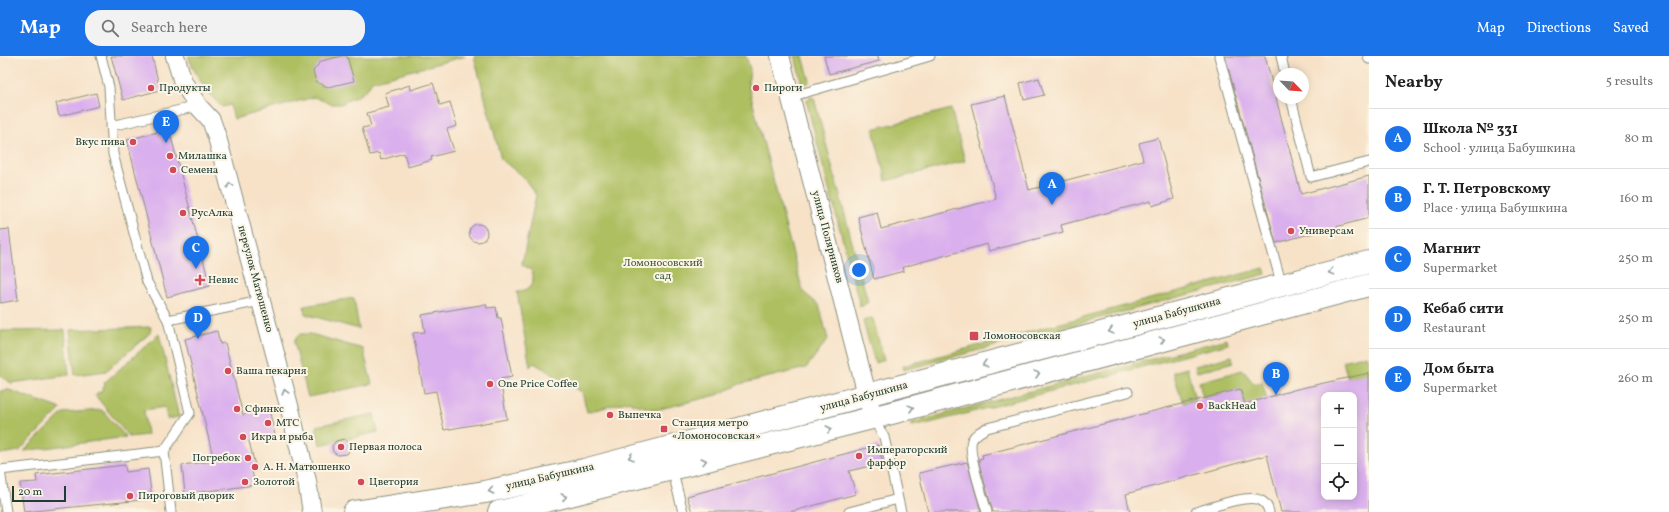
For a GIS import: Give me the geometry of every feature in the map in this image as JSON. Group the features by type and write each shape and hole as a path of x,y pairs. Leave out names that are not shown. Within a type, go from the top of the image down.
{"street":[{"name":"переулок Матюшенко","path":"175,56 183,82 198,106 211,120 217,137 308,481 312,512"},
{"name":"улица Полярников","path":"780,56 873,418"},
{"name":"улица Бабушкина","path":"499,512 873,418 1284,296 1369,262"},
{"name":"улица Бабушкина","path":"367,511 485,492 584,470 867,396 1284,296 1369,285"}],"lane":[{"path":"101,56 109,88 113,154 147,282 168,320 190,413 164,452 171,512"},
{"path":"790,96 930,56"},
{"path":"1219,56 1284,296"},
{"path":"1281,56 1284,68"},
{"path":"1293,104 1311,177 1369,162"},
{"path":"112,126 198,106"},
{"path":"168,320 260,301"},
{"path":"987,512 970,451 972,440 977,433 987,428 1128,392"},
{"path":"873,418 884,437 901,512"},
{"path":"6,512 0,470 164,452"},
{"path":"672,469 683,512"},
{"path":"849,512 898,499"},
{"path":"1196,512 1241,500 1252,499 1261,500 1268,506 1269,512"}],"green space":[{"path":"188,56 466,56 372,81 367,89 359,95 341,104 331,104 314,97 234,119 230,105 222,107 206,90 194,70"},
{"name":"Ломоносовский сад","path":"474,56 746,56 750,69 748,85 803,292 819,305 828,339 806,368 740,384 717,395 656,410 631,403 630,401 587,412 582,392 534,363 530,367 517,292 528,289 533,279 532,271 522,264 536,195 524,178 501,159"},
{"path":"795,56 803,56 810,81 808,83 802,85"},
{"path":"812,97 814,98 868,302 861,307 834,207 836,206 835,204 833,205 806,100"},
{"path":"951,109 965,161 886,181 873,129"},
{"path":"1264,268 1266,274 904,370 903,366"},
{"path":"354,298 359,329 305,314 304,306"},
{"path":"871,318 873,319 884,360 875,363 863,321"},
{"path":"151,327 150,333 106,371 75,375 70,330"},
{"path":"65,330 69,375 11,383 0,375 0,331"},
{"path":"159,334 179,417 167,419 165,407 144,410 147,435 129,437 95,395 98,392 100,393 105,385 104,383"},
{"path":"300,334 311,334 363,349 372,384 308,397 294,342"},
{"path":"1227,339 1228,344 980,410 922,425 912,426 911,423"},
{"path":"1366,355 1369,366 1369,387 1351,391 1343,361"},
{"path":"1232,356 1233,362 1197,372 1195,366"},
{"path":"1187,368 1195,400 1183,403 1173,372"},
{"path":"1243,370 1254,384 1262,382 1271,413 1249,419 1240,389 1203,398 1199,382"},
{"path":"9,390 59,408 60,410 20,451 0,454 0,391"},
{"path":"102,410 126,437 24,451 63,413"},
{"path":"374,414 378,432 320,445 316,426"}],"building":[{"path":"111,56 152,56 160,90 123,100"},
{"path":"347,56 354,81 328,87 316,82 313,71 321,61"},
{"path":"824,56 878,56 879,61 829,74"},
{"path":"1225,56 1265,56 1273,87 1273,104 1278,104 1301,194 1369,176 1369,218 1276,243"},
{"path":"1039,78 1044,95 1024,100 1020,83"},
{"path":"433,83 440,105 450,102 457,126 447,129 454,151 431,157 432,160 408,167 404,153 381,160 379,153 370,155 362,128 371,126 367,113 389,107 385,93 410,85 411,90"},
{"path":"96,93 99,106 59,116 56,103"},
{"path":"1005,96 1029,190 1143,160 1139,143 1158,138 1174,199 1152,206 1151,201 1061,225 1063,232 989,251 987,244 903,267 904,271 874,279 858,217 877,212 881,229 996,199 971,104"},
{"path":"169,129 210,286 167,297 127,140"},
{"path":"478,224 484,227 487,233 484,239 478,242 472,239 469,233 472,227"},
{"path":"9,229 18,300 0,303 0,230"},
{"path":"486,304 487,308 496,307 498,318 501,318 512,377 500,379 507,419 444,430 436,391 424,393 413,333 425,332 422,315"},
{"path":"217,331 220,344 225,343 243,415 269,409 275,435 249,441 256,470 252,471 255,485 185,494 182,465 214,461 185,339"},
{"path":"1369,373 1369,512 1281,512 1267,455 1126,494 1130,512 993,512 979,463 979,459 983,458 982,455 1240,389 1245,404 1297,389"},
{"name":"Первая полоса","path":"344,439 349,443 350,449 347,454 338,455 333,452 332,446 336,441"},
{"path":"878,445 883,463 849,471 856,494 790,512 692,512 687,496"},
{"path":"967,462 981,512 928,512 919,473"},
{"path":"125,465 126,472 148,469 152,499 24,512 20,483 37,482 36,475"}],"place":[{"name":"Продукты","path":"151,88"},
{"name":"Пироги","path":"756,88"},
{"name":"Вкус пива","path":"133,142"},
{"name":"Дом быта","path":"166,143"},
{"name":"Милашка","path":"170,156"},
{"name":"Семена","path":"173,170"},
{"name":"Школа № 331","path":"1052,205"},
{"name":"РусАлка","path":"183,213"},
{"name":"Универсам","path":"1291,231"},
{"name":"Магнит","path":"196,269"},
{"name":"Невис","path":"200,280"},
{"name":"Ломоносовская","path":"974,336"},
{"name":"Кебаб сити","path":"198,339"},
{"name":"Ваша пекарня","path":"228,371"},
{"name":"One Price Coffee","path":"490,384"},
{"name":"Г. Т. Петровскому","path":"1276,395"},
{"name":"BackHead","path":"1200,406"},
{"name":"Сфинкс","path":"237,409"},
{"name":"Выпечка","path":"610,415"},
{"name":"МТС","path":"268,423"},
{"name":"Станция метро «Ломоносовская»","path":"664,429"},
{"name":"Икра и рыба","path":"243,437"},
{"name":"Первая полоса","path":"341,447"},
{"name":"Императорский фарфор","path":"859,456"},
{"name":"Погребок","path":"248,458"},
{"name":"А. Н. Матюшенко","path":"255,467"},
{"name":"Золотой","path":"245,482"},
{"name":"Цветория","path":"361,482"},
{"name":"Пироговый дворик","path":"130,496"}]}
